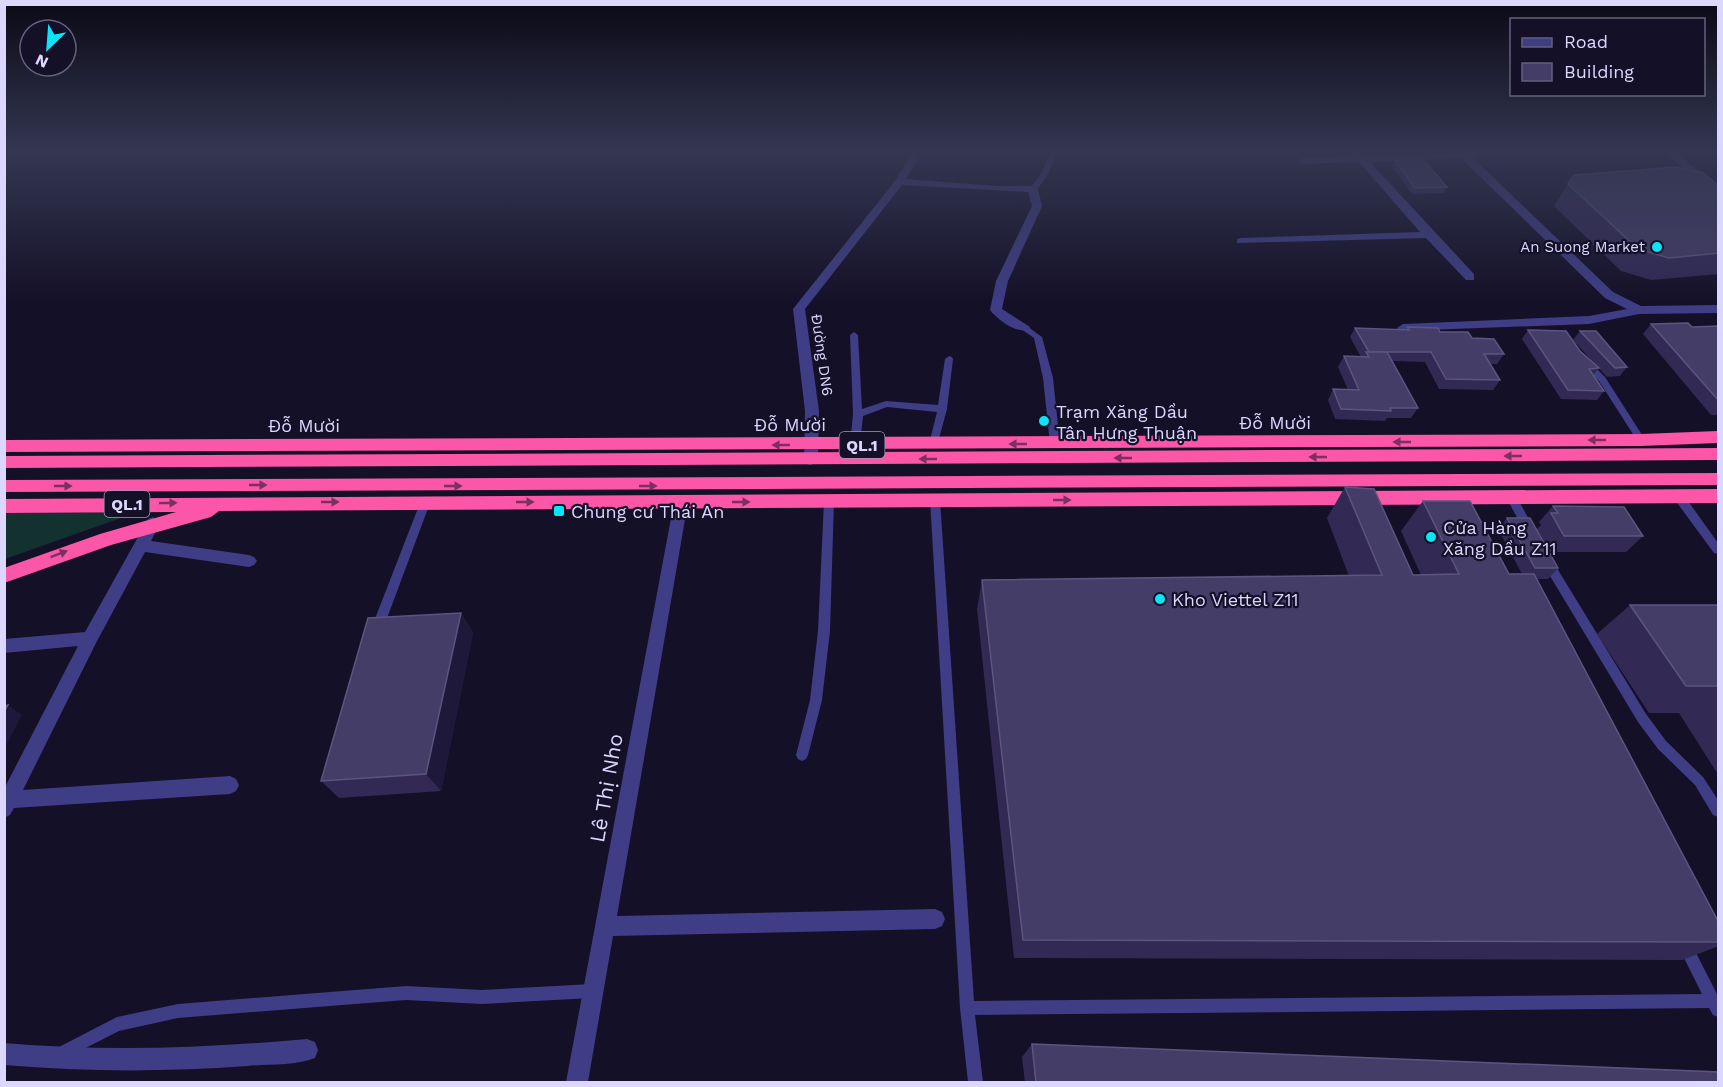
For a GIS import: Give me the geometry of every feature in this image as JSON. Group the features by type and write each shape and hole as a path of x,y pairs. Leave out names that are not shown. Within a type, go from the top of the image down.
{"highway":[{"name":"Đỗ Mười","path":"4,462 812,453 855,445 1641,440 1719,437"},
{"name":"Đỗ Mười","path":"4,446 812,453 1719,454"},
{"name":"QL.1","path":"4,506 250,502 425,503 683,494 1719,479"},
{"path":"188,485 250,502"},
{"name":"QL.1","path":"4,486 336,486 683,494 829,501 1512,499 1719,496"},
{"path":"4,576 102,538 153,523 336,486"}],"street":[{"name":"Đường DN6","path":"812,453 812,411 799,309 883,202"},
{"path":"1024,327 1008,320 996,310 1002,281 1037,206 1036,202"},
{"path":"1399,202 1470,277"},
{"path":"1512,202 1609,295 1639,310"},
{"path":"1241,241 1429,235"},
{"path":"1403,328 1557,327 1639,310 1719,309"},
{"name":"Lê Thị Nho","path":"577,1083 683,494"},
{"path":"7,805 90,638 153,523"},
{"path":"141,545 249,561"},
{"path":"4,646 90,638"},
{"path":"7,805 230,785"},
{"path":"604,926 935,919"},
{"path":"4,1054 52,1059 204,1059 307,1050"}],"lane":[{"path":"1024,327 1038,337 1048,378 1055,444"},
{"path":"854,335 858,414 855,445"},
{"path":"1578,356 1595,370 1641,440"},
{"path":"934,444 949,359"},
{"path":"858,414 886,404 942,409"},
{"path":"1680,497 1719,550"},
{"path":"1512,499 1639,713 1662,745 1699,781 1719,811"},
{"path":"934,500 967,1008 975,1083"},
{"path":"802,755 816,700 824,631 829,501"},
{"path":"373,642 425,503"},
{"path":"967,1008 1716,1005 1676,928"},
{"path":"52,1059 117,1024 178,1011 406,993 482,997 592,991"}],"green space":[{"path":"138,512 5,559 5,513"}],"building":[{"path":"1587,202 1719,202 1719,253 1669,258 1638,249"},
{"path":"1688,323 1692,327 1719,326 1719,401 1651,324"},
{"path":"1407,327 1438,328 1440,332 1468,332 1472,338 1494,339 1504,354 1484,354 1500,380 1446,379 1431,352 1369,352 1355,328 1409,330"},
{"path":"1528,330 1566,331 1580,351 1599,368 1589,369 1604,391 1568,390"},
{"path":"1580,331 1596,331 1627,367 1615,368"},
{"path":"1366,352 1387,352 1418,408 1390,408 1391,411 1341,409 1333,389 1359,390 1344,356 1369,357"},
{"path":"1345,487 1374,489 1413,575 1459,574 1423,501 1470,501 1509,574 1534,574 1719,923 1719,942 1023,940 982,580 1382,575"},
{"path":"1553,506 1624,507 1643,536 1564,536 1551,513 1558,513"},
{"path":"1507,518 1530,518 1558,568 1535,568"},
{"path":"1630,605 1719,605 1719,687 1686,686"},
{"path":"461,613 426,774 321,781 368,618"},
{"path":"1032,1044 1719,1072 1719,1083 1036,1083"}],"place":[{"name":"An Suong Market","path":"1657,247"},
{"name":"Trạm Xăng Dầu Tân Hưng Thuận","path":"1044,421"},
{"name":"Chung cư Thái An","path":"559,511"},
{"name":"Cửa Hàng Xăng Dầu Z11","path":"1431,537"},
{"name":"Kho Viettel Z11","path":"1160,599"}]}
